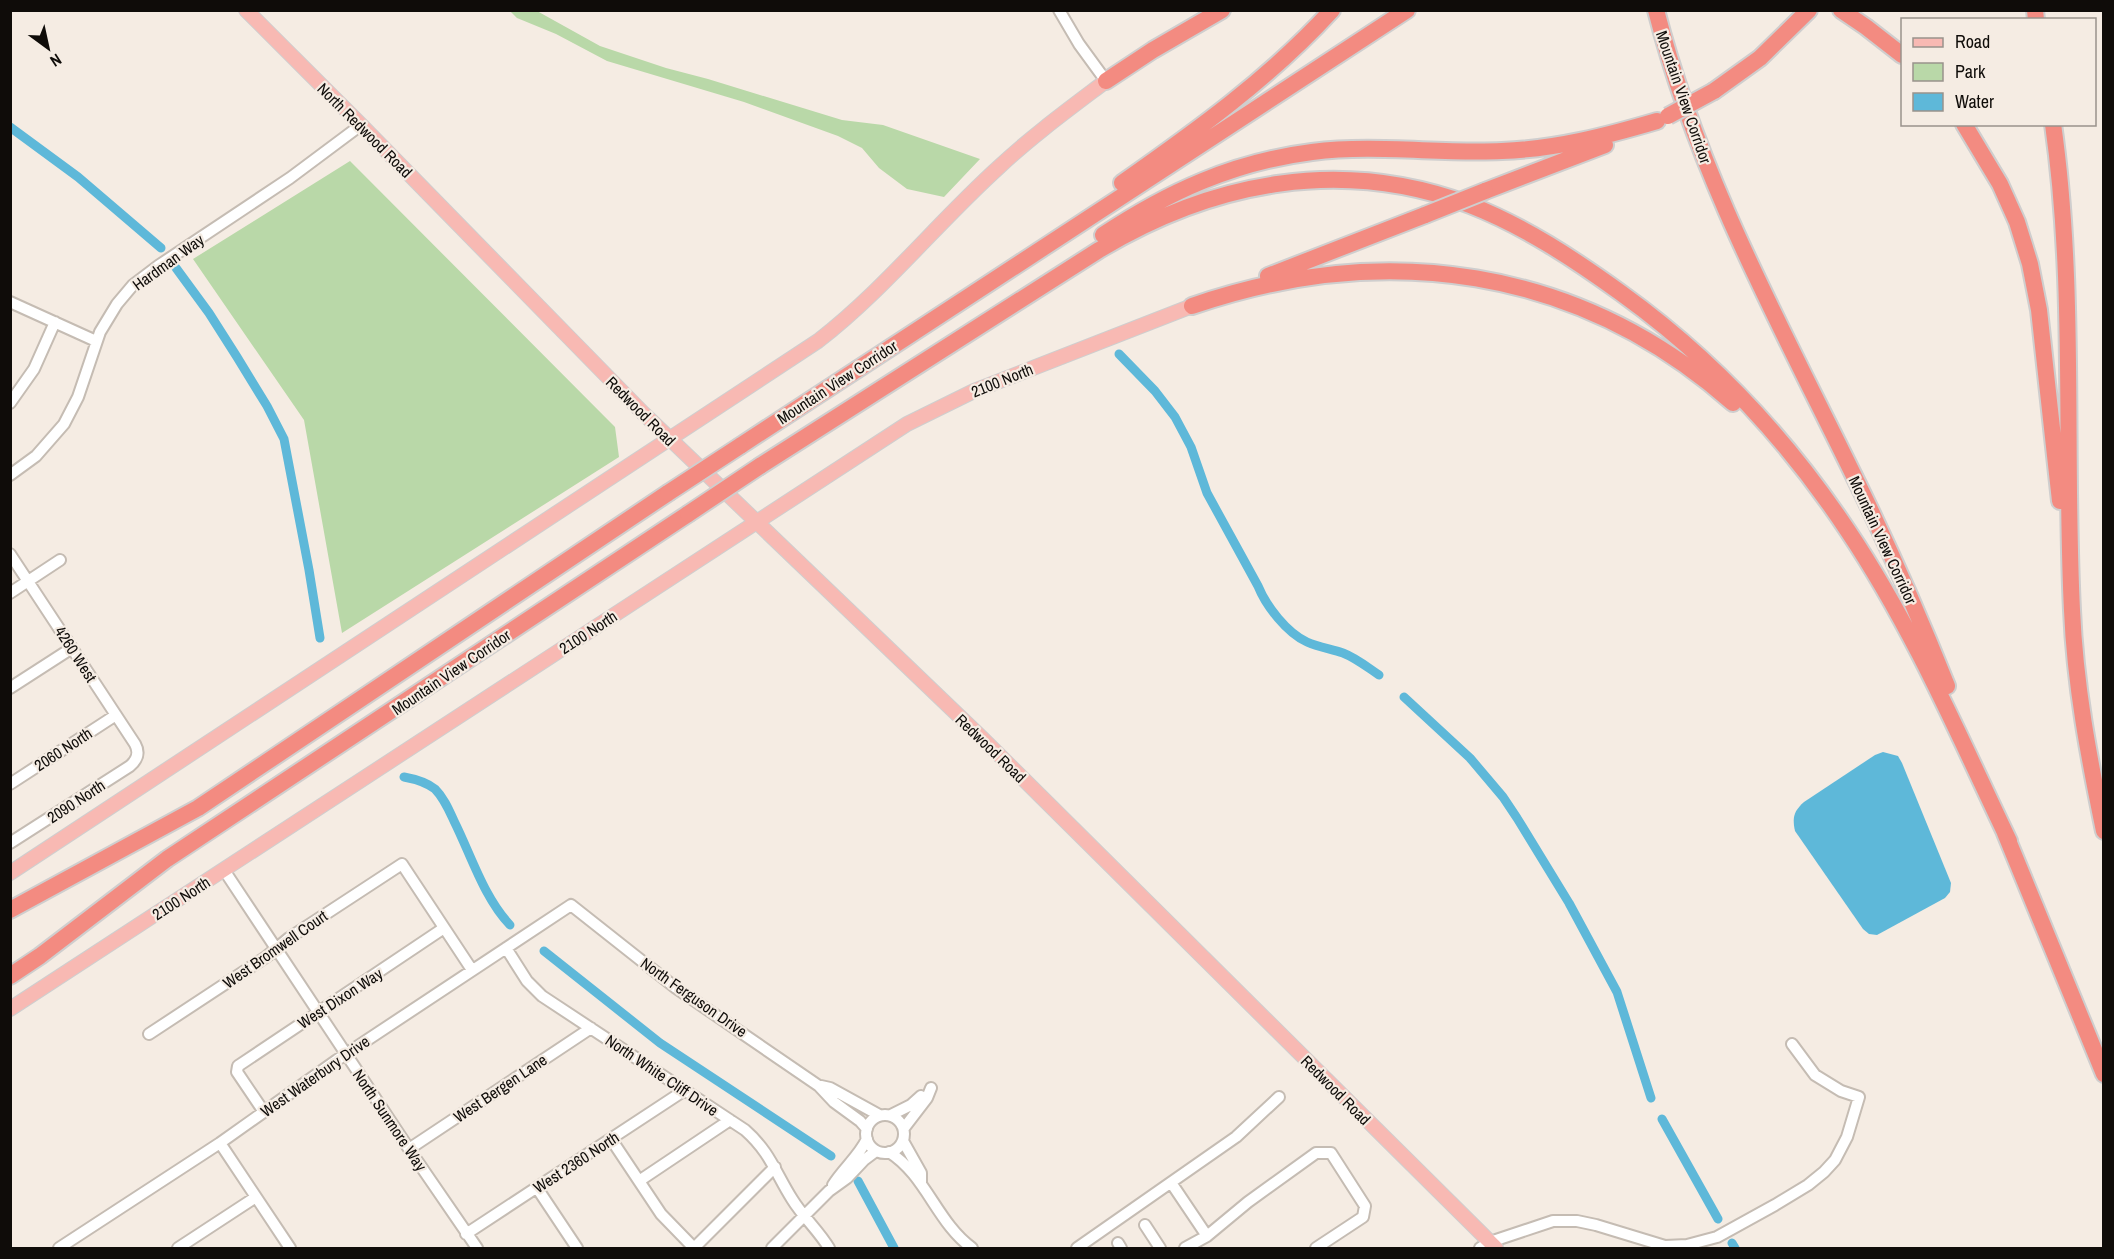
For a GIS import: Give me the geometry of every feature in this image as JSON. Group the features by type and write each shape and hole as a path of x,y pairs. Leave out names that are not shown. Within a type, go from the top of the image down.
{"highway":[{"path":"1106,81 1222,10"},
{"path":"906,337 1207,122 1272,69 1332,10"},
{"path":"906,337 1407,10"},
{"name":"Mountain View Corridor","path":"1656,10 1690,122 1725,211 1760,288 1892,558 1946,683 2103,1074"},
{"path":"1841,10 1901,55"},
{"path":"1192,306 1605,145 1663,118 1714,92 1760,58 1806,15"},
{"path":"898,377 1140,210 1180,190 1221,174 1265,161 1335,150 1480,151 1542,148 1606,136 1663,118"},
{"path":"1965,126 1991,166 2009,203 2024,241 2035,286 2042,333 2082,712 2103,831"},
{"path":"2053,126 2064,228 2072,612"},
{"path":"898,377 1106,245 1142,225 1184,207 1227,193 1272,185 1318,181 1378,183 1436,194 1489,213 1549,246 1606,282 1675,335 1720,376 1787,448 1864,554 1907,628 2009,841"},
{"path":"1192,306 1243,290 1296,278 1378,271 1446,274 1490,280 1534,291 1576,306 1621,327 1689,368 1758,426 1829,503"},
{"name":"Mountain View Corridor","path":"10,910 198,808 668,493 906,337"},
{"name":"Mountain View Corridor","path":"10,976 40,956 167,859 898,377"}],"main road":[{"name":"North Redwood Road","path":"246,10 483,250"},
{"path":"10,873 776,370 834,329 872,295 999,167 1052,122 1106,81"},
{"name":"Redwood Road","path":"483,250 670,439 983,739 1489,1246"},
{"name":"2100 North","path":"10,1009 884,438 931,411 981,388 1192,306"}],"street":[{"path":"1059,10 1079,44 1106,81"},
{"name":"Hardman Way","path":"10,475 41,452 64,424 78,397 96,341 110,314 140,279 362,125"},
{"path":"10,302 96,341"},
{"path":"10,404 34,369 55,322"},
{"name":"4260 West","path":"10,554 137,747 138,756"},
{"path":"10,593 60,560"},
{"path":"10,688 72,648"},
{"name":"2060 North","path":"10,784 116,715"},
{"name":"2090 North","path":"10,843 130,765 138,756"},
{"name":"West Bromwell Court","path":"149,1034 402,864 444,928"},
{"name":"North Sunmore Way","path":"224,870 477,1248"},
{"name":"West Waterbury Drive","path":"59,1248 220,1143 346,1054 571,905"},
{"name":"North Ferguson Drive","path":"571,905 675,988 819,1086 834,1102 860,1121 867,1134"},
{"path":"444,928 472,970"},
{"name":"West Dixon Way","path":"264,1112 236,1068 240,1063 444,928"},
{"name":"North White Cliff Drive","path":"506,948 527,981 537,991 730,1120 756,1140 775,1167 793,1200 829,1248"},
{"name":"West Bergen Lane","path":"409,1149 591,1028"},
{"path":"1489,1246 1553,1221 1596,1225 1665,1246 1688,1245 1717,1237 1808,1185 1835,1160 1847,1137 1859,1097 1841,1091 1815,1076 1792,1044"},
{"name":"North Ferguson Drive","path":"819,1086 830,1088 879,1115"},
{"path":"891,1115 910,1105 931,1089 927,1098 904,1128 903,1141 921,1173 921,1183"},
{"name":"West 2360 North","path":"466,1234 685,1090"},
{"path":"1077,1248 1172,1184 1236,1137 1279,1097"},
{"path":"829,1191 840,1173 862,1148 869,1123 879,1115 891,1115 897,1118 904,1128"},
{"path":"639,1181 730,1120"},
{"path":"867,1134 871,1147 876,1151 895,1150 903,1141"},
{"path":"611,1139 668,1222 694,1248 775,1167"},
{"path":"220,1143 290,1248"},
{"path":"772,1248 829,1191 876,1151"},
{"path":"889,1152 903,1162 921,1183 961,1241 972,1248"},
{"path":"1185,1248 1207,1236 1248,1202 1316,1153 1331,1153 1365,1206 1363,1217 1316,1248"},
{"path":"1172,1184 1207,1236"},
{"path":"537,1188 577,1248"},
{"path":"178,1248 256,1197"},
{"path":"1145,1225 1160,1248"}],"green space":[{"path":"510,11 537,11 600,46 842,120 883,125 980,159 944,197 907,189 879,168 862,148 838,136 744,102 607,61 556,34 517,18"},
{"path":"350,161 615,427 619,457 342,633 304,420 193,259"}],"water":[{"path":"1883,752 1898,756 1902,763 1951,883 1950,892 1945,898 1877,935 1869,934 1863,929 1795,831 1794,822 1796,811 1804,802"}],"waterway":[{"path":"10,127 78,177 161,248"},
{"path":"176,268 237,357 284,439 320,638"},
{"path":"1119,354 1155,391 1175,417 1191,447 1207,493 1262,594 1278,618 1299,638 1348,655 1379,675"},
{"path":"1404,697 1470,758 1503,797 1517,818 1569,903 1617,992 1651,1098"},
{"path":"404,777 428,784 441,796 485,889 510,925"},
{"path":"544,951 660,1043 831,1156"},
{"path":"1662,1119 1718,1219"},
{"path":"858,1181 894,1248"},
{"path":"1732,1243 1735,1248"}]}
